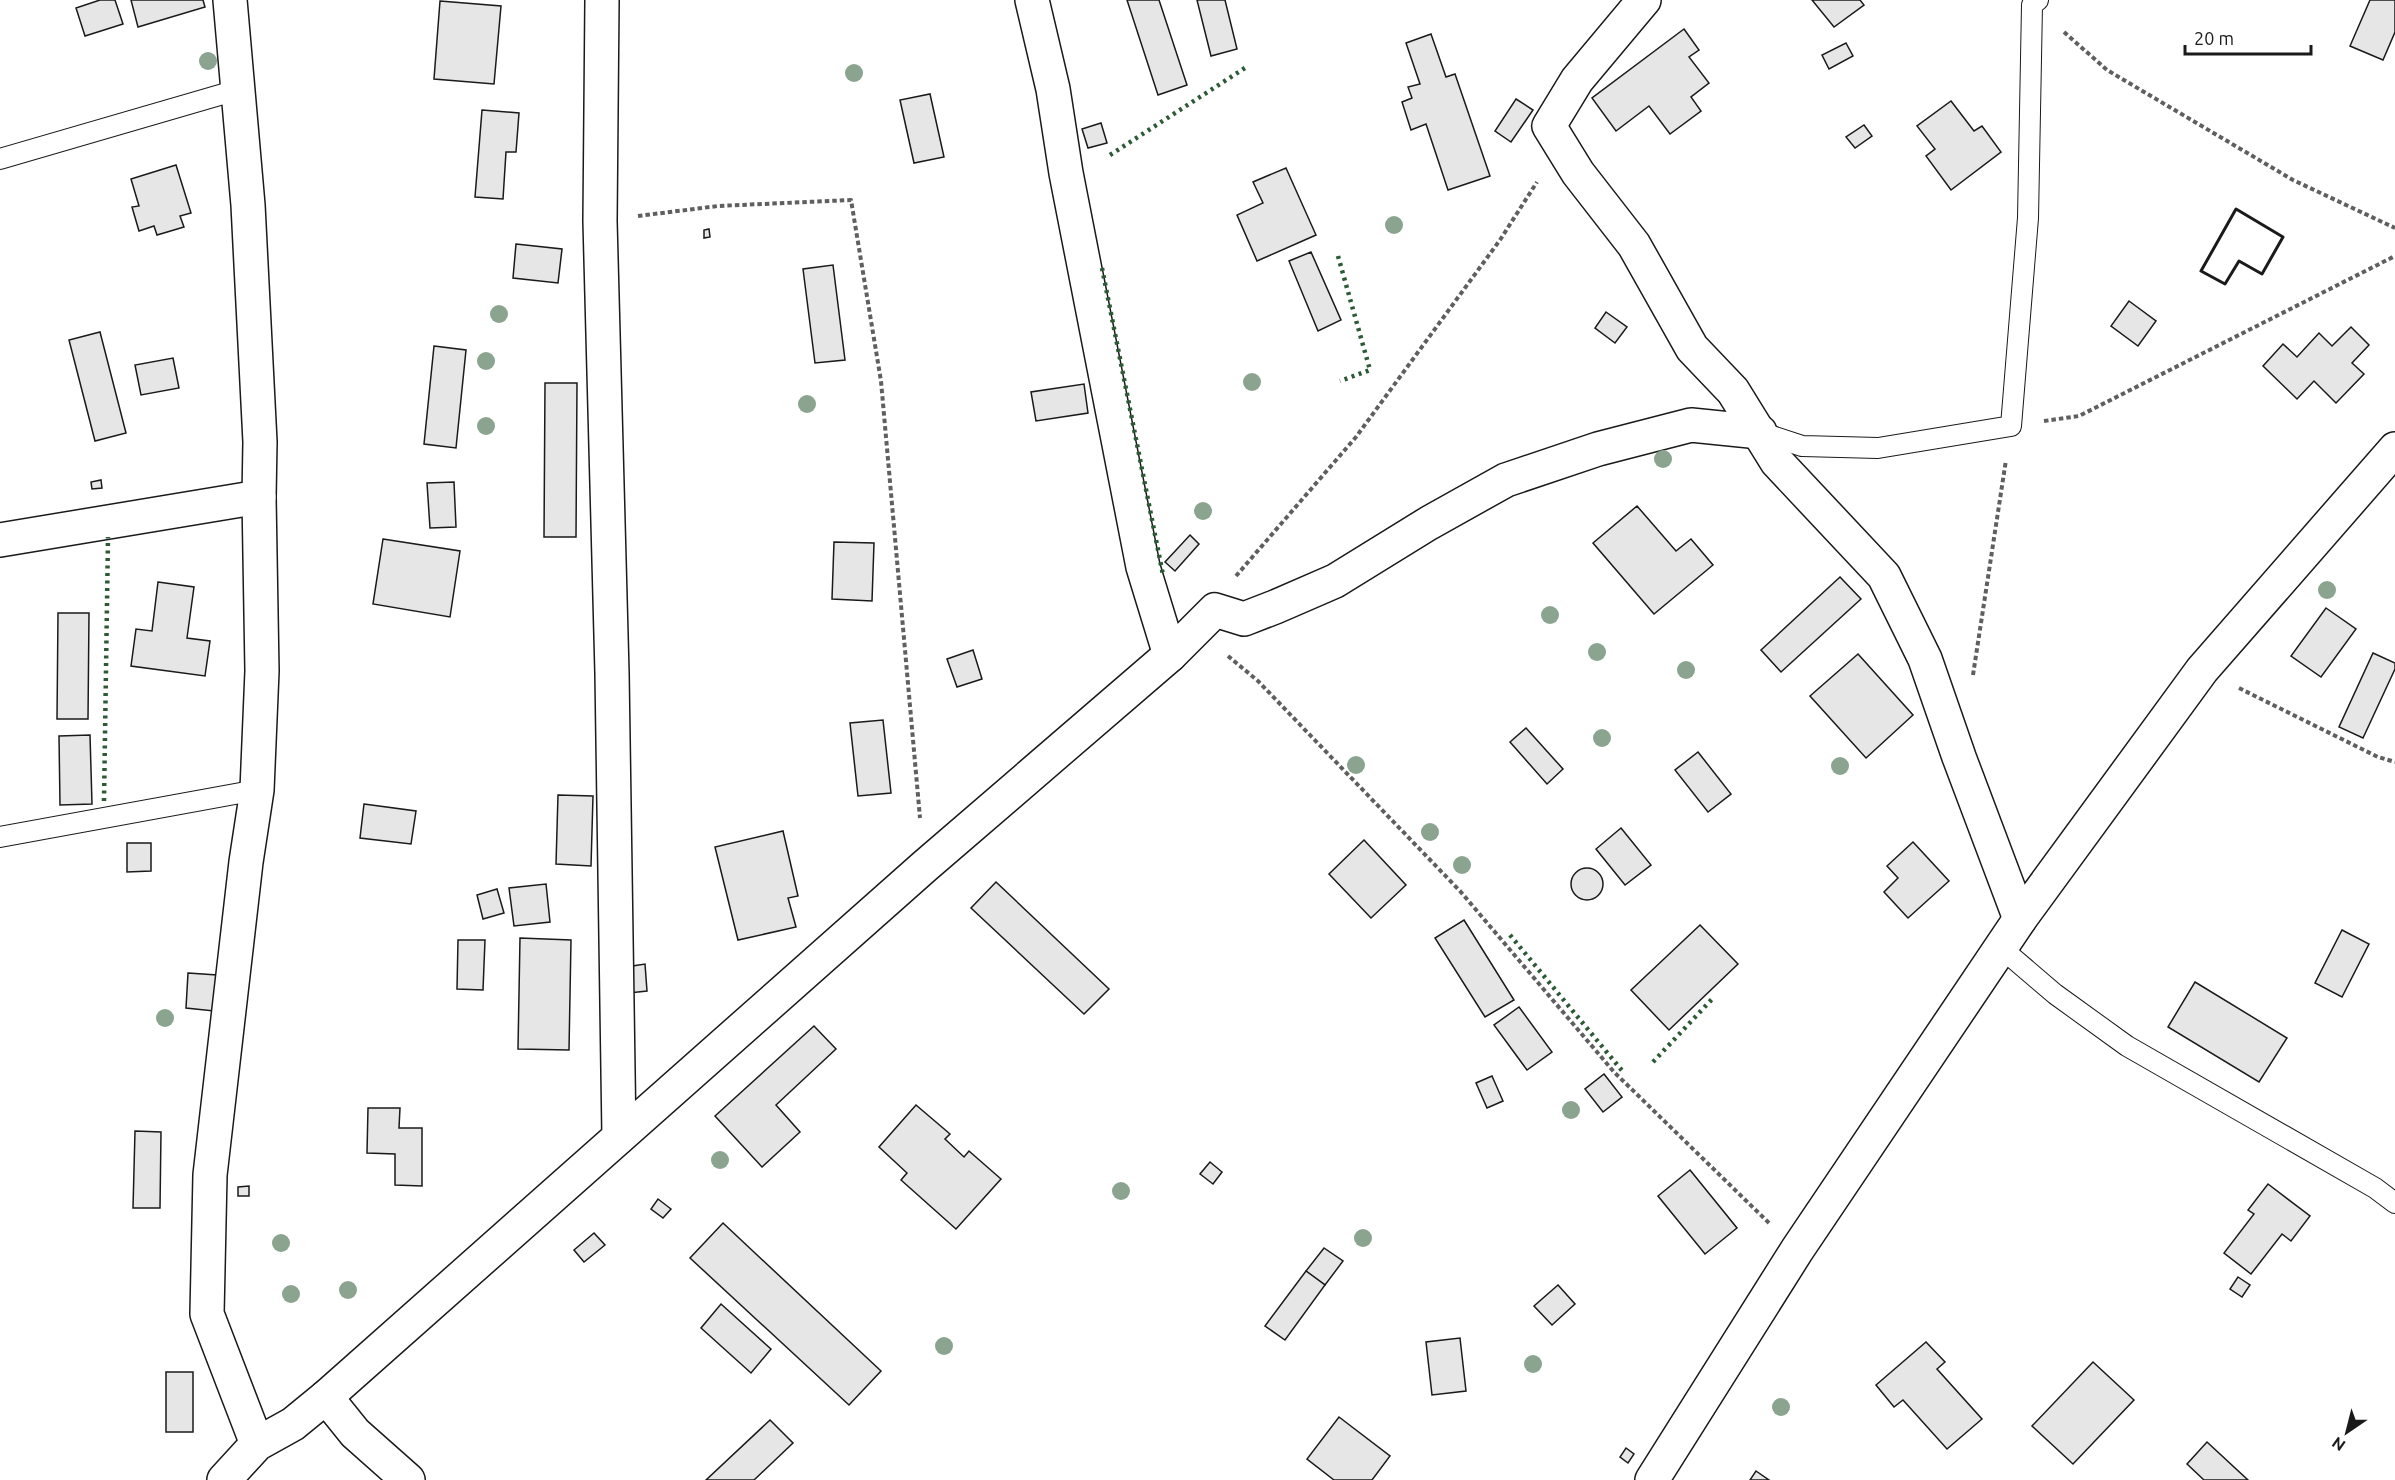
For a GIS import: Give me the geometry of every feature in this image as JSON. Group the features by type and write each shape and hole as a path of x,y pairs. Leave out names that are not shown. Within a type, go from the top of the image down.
{"street":[{"path":"230,0 248,205 260,442 262,671 257,790 246,862 210,1175 207,1314 257,1444"},
{"path":"602,0 600,221 612,673 619,1137"},
{"path":"1032,0 1053,89 1066,173 1143,567 1170,655"},
{"path":"1644,0 1577,80 1549,126 1578,174 1634,245 1692,348 1733,391 1777,462 1884,576 1925,658 1959,757 2020,919"},
{"path":"224,1480 257,1444 293,1424 326,1397 925,866 1170,655 1205,620 1244,619 1335,581 1429,523 1506,480 1598,449 1691,425 1760,432"},
{"path":"1652,1480 1797,1250 2020,919 2202,670 2395,449"},
{"path":"0,540 259,497"},
{"path":"326,1397 355,1433 408,1480"}],"lane":[{"path":"1760,432 1802,446 1878,448 2011,426 2028,218 2035,2"},
{"path":"0,159 237,90"},
{"path":"0,837 257,790"},
{"path":"2000,947 2055,994 2127,1046 2375,1188 2395,1203"}],"path":[{"path":"2035,2 2107,70 2293,180 2395,228"},
{"path":"1549,126 1541,176 1500,240 1356,437 1234,578 1205,620 1258,681 1460,891 1614,1072 1797,1250"},
{"path":"600,221 718,206 850,200 881,381 925,866"},
{"path":"1972,679 2011,426 2079,416 2395,256"},
{"path":"2202,670 2378,757 2395,762"}],"building":[{"path":"100,0 115,0 123,24 85,36 76,8"},
{"path":"131,0 203,0 205,7 138,27"},
{"path":"1127,0 1159,0 1187,85 1158,95"},
{"path":"1197,0 1225,0 1237,49 1211,56"},
{"path":"1812,0 1860,0 1864,5 1834,27"},
{"path":"2370,0 2395,0 2395,32 2383,60 2350,46"},
{"path":"440,1 501,6 494,84 434,79"},
{"path":"1684,29 1699,50 1689,57 1709,83 1691,97 1701,111 1670,134 1649,106 1616,131 1592,98"},
{"path":"1431,34 1446,77 1455,74 1490,176 1448,190 1426,124 1411,130 1402,102 1412,98 1408,87 1420,84 1406,43"},
{"path":"1846,43 1853,56 1829,69 1822,55"},
{"path":"930,94 944,157 914,163 900,100"},
{"path":"1516,99 1533,110 1511,142 1495,131"},
{"path":"1951,101 1974,131 1982,126 2001,152 1951,190 1926,156 1935,149 1917,126"},
{"path":"482,110 519,113 516,152 506,152 503,199 475,197"},
{"path":"1101,123 1107,143 1088,148 1082,129"},
{"path":"1864,125 1872,136 1855,148 1846,137"},
{"path":"176,165 191,213 180,216 184,227 157,235 154,226 139,231 132,207 139,206 131,179"},
{"path":"1286,168 1316,235 1257,261 1237,215 1263,203 1253,182"},
{"path":"709,229 710,237 704,238 704,230"},
{"path":"516,244 562,249 558,283 513,278"},
{"path":"1311,252 1341,320 1318,331 1289,261"},
{"path":"833,265 845,360 815,363 803,269"},
{"path":"2129,301 2156,321 2138,346 2111,326"},
{"path":"1606,312 1627,327 1615,343 1595,328"},
{"path":"2351,327 2369,345 2352,363 2364,374 2336,403 2314,381 2297,399 2263,366 2283,344 2297,357 2319,333 2332,346"},
{"path":"100,332 126,433 95,441 69,340"},
{"path":"434,346 466,350 456,448 424,444"},
{"path":"173,358 179,388 141,395 135,365"},
{"path":"545,383 577,383 576,537 544,537"},
{"path":"1084,384 1088,413 1036,421 1031,392"},
{"path":"101,480 102,488 92,489 91,482"},
{"path":"454,482 456,527 430,528 427,483"},
{"path":"1637,506 1676,551 1691,539 1713,565 1654,614 1593,543"},
{"path":"1190,535 1199,544 1175,571 1165,562"},
{"path":"383,539 460,551 450,617 373,604"},
{"path":"834,542 874,543 872,601 832,599"},
{"path":"1840,577 1861,599 1781,672 1761,650"},
{"path":"158,582 194,587 187,638 210,641 205,676 131,666 136,629 152,631"},
{"path":"2326,608 2356,629 2321,677 2291,656"},
{"path":"58,613 89,613 88,719 57,719"},
{"path":"973,650 982,679 957,687 947,659"},
{"path":"2373,653 2395,663 2395,669 2363,738 2339,727"},
{"path":"1858,654 1913,715 1866,758 1810,696"},
{"path":"883,720 891,793 858,796 850,723"},
{"path":"1526,728 1563,769 1547,784 1510,742"},
{"path":"90,735 92,804 60,805 59,736"},
{"path":"1698,752 1731,794 1708,812 1675,770"},
{"path":"558,795 593,796 591,866 556,864"},
{"path":"364,804 416,811 411,844 360,838"},
{"path":"1621,828 1651,865 1625,885 1596,849"},
{"path":"783,831 798,896 788,898 796,927 738,940 715,847"},
{"path":"1364,840 1406,885 1371,918 1329,874"},
{"path":"1913,842 1949,881 1908,918 1884,892 1898,878 1887,866"},
{"path":"127,843 151,843 151,871 127,872"},
{"path":"1587,868 1599,872 1603,884 1599,896 1587,900 1575,896 1571,884 1575,872"},
{"path":"996,882 1109,989 1084,1014 971,908"},
{"path":"546,884 550,922 514,926 509,888"},
{"path":"497,889 504,913 483,919 477,895"},
{"path":"1464,920 1514,1000 1485,1017 1435,938"},
{"path":"1700,925 1738,964 1669,1030 1631,990"},
{"path":"2342,930 2369,944 2342,997 2315,983"},
{"path":"520,938 571,940 569,1050 518,1049"},
{"path":"458,940 485,940 483,990 457,989"},
{"path":"645,964 647,991 629,993 626,967"},
{"path":"188,973 217,975 214,1011 186,1008"},
{"path":"2195,982 2287,1038 2259,1082 2168,1027"},
{"path":"1519,1007 1552,1052 1527,1070 1494,1025"},
{"path":"814,1026 836,1049 776,1105 800,1132 762,1167 715,1116"},
{"path":"1604,1074 1622,1097 1603,1112 1585,1089"},
{"path":"1492,1076 1503,1101 1487,1108 1476,1083"},
{"path":"916,1105 950,1134 945,1139 964,1157 969,1151 1001,1179 956,1229 901,1180 907,1173 879,1147"},
{"path":"368,1108 400,1108 399,1128 422,1128 422,1186 395,1185 395,1154 367,1153"},
{"path":"135,1131 161,1132 160,1208 133,1208"},
{"path":"1210,1162 1222,1172 1213,1184 1200,1174"},
{"path":"1690,1170 1737,1228 1705,1254 1658,1196"},
{"path":"2268,1184 2310,1216 2291,1241 2282,1234 2251,1274 2224,1253 2254,1214 2248,1210"},
{"path":"249,1186 249,1196 238,1196 238,1187"},
{"path":"658,1199 671,1209 663,1218 651,1209"},
{"path":"723,1223 881,1371 849,1405 690,1258"},
{"path":"594,1233 605,1245 584,1262 574,1250"},
{"path":"1324,1248 1343,1261 1325,1285 1306,1271"},
{"path":"1306,1271 1325,1285 1285,1340 1265,1326"},
{"path":"2238,1277 2250,1285 2242,1297 2230,1289"},
{"path":"1558,1285 1575,1304 1552,1325 1534,1306"},
{"path":"721,1304 771,1349 751,1373 701,1328"},
{"path":"1460,1338 1466,1391 1432,1395 1426,1342"},
{"path":"1926,1342 1945,1362 1937,1369 1982,1419 1947,1449 1903,1400 1894,1407 1876,1385"},
{"path":"2093,1362 2134,1400 2073,1464 2032,1426"},
{"path":"166,1372 193,1372 193,1432 166,1432"},
{"path":"1339,1417 1390,1456 1372,1480 1334,1480 1307,1459"},
{"path":"770,1420 793,1443 754,1480 706,1480"},
{"path":"2207,1442 2248,1480 2204,1480 2187,1464"},
{"path":"1626,1448 1634,1454 1628,1463 1620,1457"},
{"path":"1756,1471 1769,1480 1750,1480"}],"hedge":[{"path":"1110,155 1248,66"},
{"path":"1338,256 1370,370 1340,381"},
{"path":"1102,268 1163,575"},
{"path":"104,801 108,537"},
{"path":"1510,935 1624,1073"},
{"path":"1653,1062 1714,997"}],"wall":[{"path":"2236,209 2283,237 2262,274 2239,261 2225,284 2201,271 2236,209"}]}
